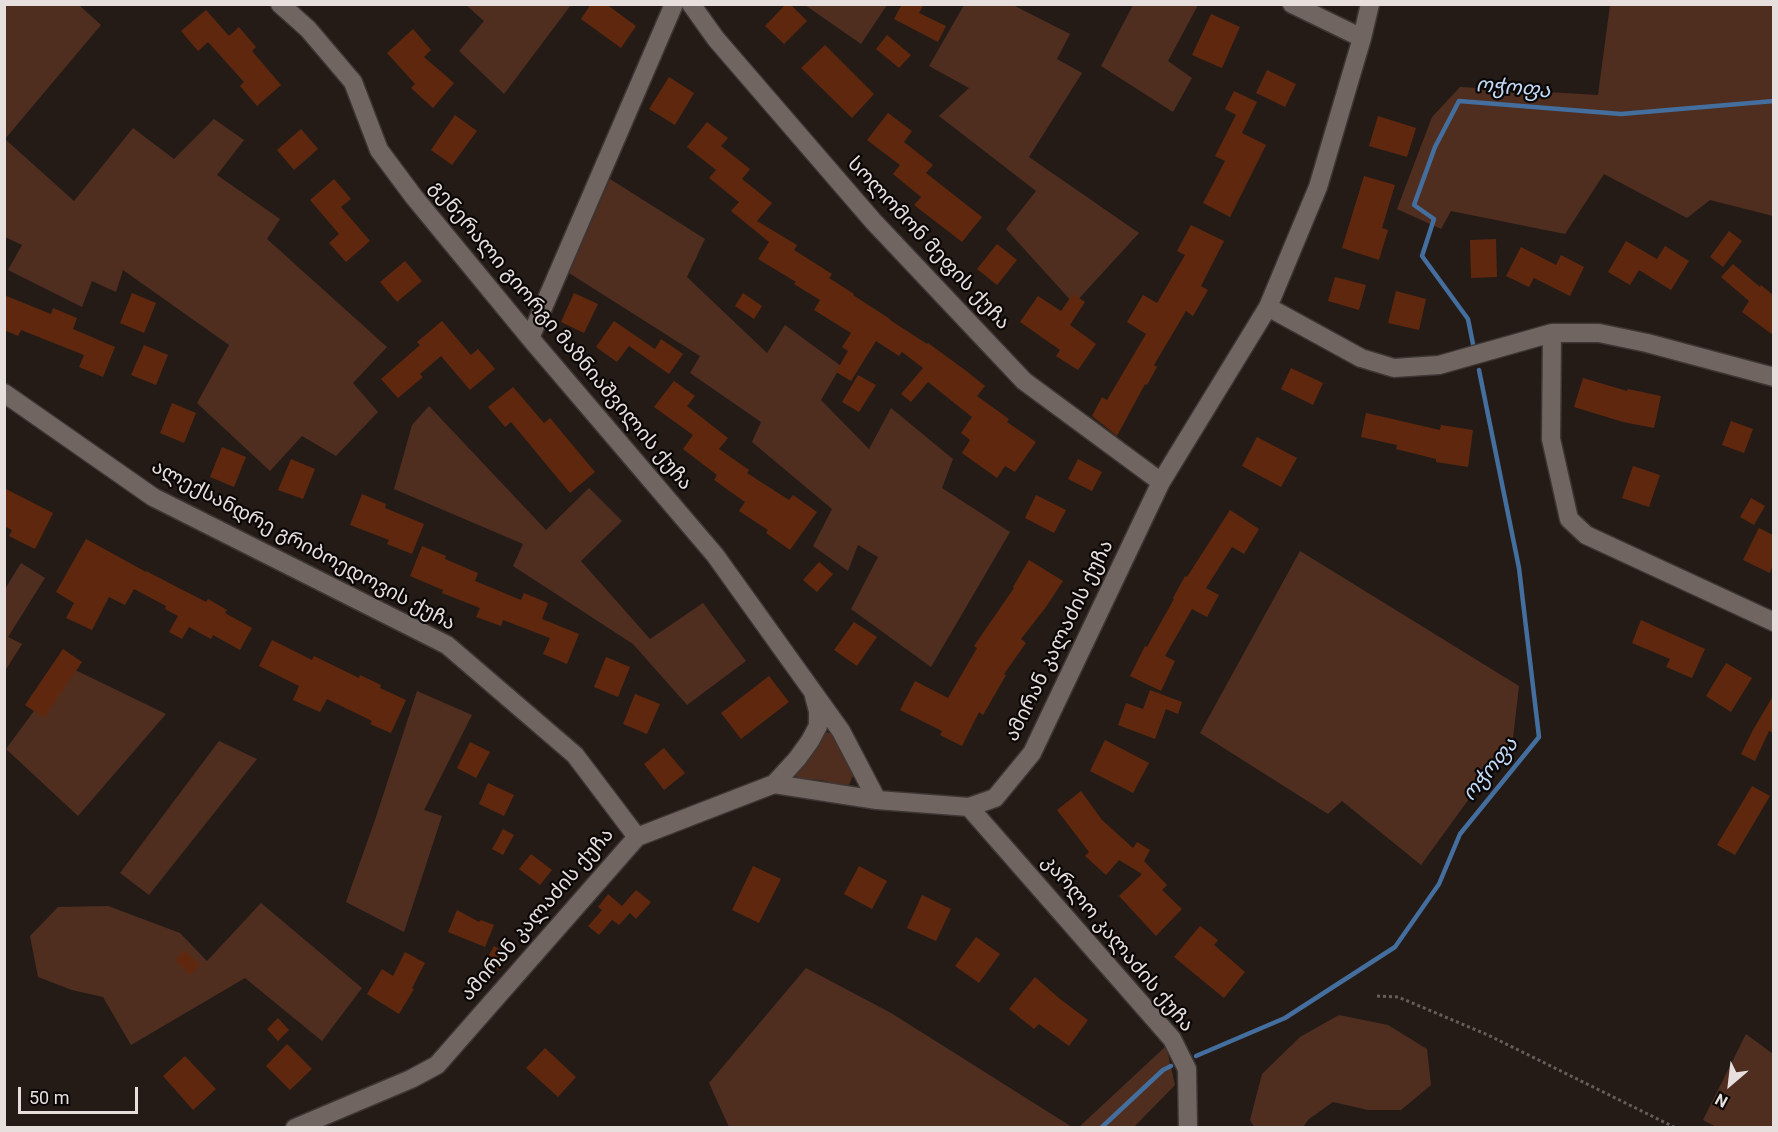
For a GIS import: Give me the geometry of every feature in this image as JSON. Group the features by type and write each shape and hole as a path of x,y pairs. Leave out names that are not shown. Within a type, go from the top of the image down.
{"street":[{"name":"გენერალი გიორგი მაზნიაშვილის ქუჩა","path":"280,4 308,28 353,82 380,150 414,197 530,338 715,555 841,731 878,800"},
{"path":"530,338 674,4"},
{"name":"სოლომონ მეფის ქუჩა","path":"691,4 716,39 873,220 1024,381 1161,483"},
{"path":"1292,4 1362,38"},
{"name":"ამირან კალაძის ქუჩა","path":"296,1128 324,1122 437,1065 637,837 774,784 878,800 969,807 995,798 1032,753 1161,483 1268,307 1318,187 1370,4"},
{"path":"1268,307 1361,358 1394,368 1439,365 1552,333 1599,333 1647,343 1773,377"},
{"path":"1552,333 1551,439 1569,519 1586,535 1773,622"},
{"name":"ალექსანდრე გრიბოედოვის ქუჩა","path":"4,393 153,497 447,645 575,755 637,837"},
{"name":"გენერალი გიორგი მაზნიაშვილის ქუჩა","path":"774,784 797,759 818,726 818,711 814,694"},
{"name":"კარლო კალაძის ქუჩა","path":"969,807 1172,1039 1187,1069 1188,1128"}],"path":[{"path":"1377,996 1398,997 1488,1035 1676,1128"}],"shaded area":[{"path":"5,4 79,5 101,25 5,139"},
{"path":"466,5 571,5 504,94 459,51 484,21"},
{"path":"805,5 887,5 861,44"},
{"path":"964,5 1013,5 1070,34 1057,59 1082,73 1029,157 1139,233 1074,304 1006,229 1036,191 939,116 969,88 929,66"},
{"path":"1133,5 1198,5 1168,61 1192,78 1173,112 1101,66"},
{"path":"1610,5 1773,5 1773,216 1710,200 1687,218 1604,174 1565,234 1451,211 1441,229 1397,209 1432,117 1460,87 1598,95"},
{"path":"214,119 244,140 217,175 280,219 267,239 387,347 353,383 378,412 336,456 302,436 270,471 197,403 229,345 123,270 116,292 92,281 82,307 8,270 22,245 5,237 5,139 74,201 133,128 174,159"},
{"path":"610,179 705,239 687,277 767,353 785,325 841,366 821,400 869,449 891,408 953,459 942,488 1010,532 931,667 851,609 878,557 858,545 848,571 813,546 832,509 752,442 761,422 690,373 700,356 569,273"},
{"path":"429,406 546,530 589,488 622,521 581,561 650,639 703,603 746,661 687,705 633,644 513,566 523,544 394,489 412,425"},
{"path":"1300,551 1519,686 1513,738 1421,865 1342,801 1328,814 1200,733"},
{"path":"21,563 45,578 8,637 22,644 5,671 5,589"},
{"path":"67,666 166,714 78,816 6,749"},
{"path":"417,691 472,715 424,810 442,816 404,932 346,902"},
{"path":"822,732 831,733 838,739 854,767 849,785 801,779 795,776"},
{"path":"219,741 257,759 149,895 120,873"},
{"path":"261,903 362,988 322,1041 245,978 131,1045 103,997 72,990 38,977 30,936 58,907 108,906 180,933 207,961"},
{"path":"806,968 891,1013 1072,1127 729,1127 709,1083"},
{"path":"1339,1015 1388,1025 1427,1049 1431,1085 1401,1110 1368,1110 1333,1102 1309,1119 1303,1127 1254,1127 1250,1120 1262,1074 1300,1037"},
{"path":"1746,1034 1773,1054 1773,1127 1716,1127 1703,1120"},
{"path":"1166,1046 1175,1085 1134,1127 1078,1128"}],"building":[{"path":"591,4 606,4 636,26 621,48 581,19"},
{"path":"786,4 790,4 807,21 784,44 765,26"},
{"path":"902,4 924,4 919,13 946,26 938,42 894,19"},
{"path":"206,10 229,36 239,27 256,47 252,51 281,85 257,106 240,86 244,82 208,42 198,51 181,31"},
{"path":"1211,14 1240,27 1222,68 1192,55"},
{"path":"413,29 431,50 424,57 454,83 433,108 411,88 415,84 387,53"},
{"path":"887,35 911,55 899,68 876,49"},
{"path":"825,45 874,94 852,118 801,68"},
{"path":"1267,70 1296,84 1285,107 1256,93"},
{"path":"669,77 694,93 675,125 649,109"},
{"path":"1234,91 1257,102 1242,133 1266,145 1230,217 1203,203 1225,161 1215,156 1236,115 1225,109"},
{"path":"888,113 912,131 904,142 933,165 926,173 982,217 962,242 914,205 921,197 893,174 900,165 867,140"},
{"path":"455,115 477,131 452,165 431,150"},
{"path":"1378,116 1416,128 1407,157 1369,146"},
{"path":"707,122 728,138 721,146 750,169 742,179 772,203 757,221 797,245 794,250 832,274 829,278 965,370 985,386 977,396 1009,419 1007,422 1036,442 1015,472 1005,466 997,478 962,453 970,440 961,433 972,417 928,382 911,402 901,394 923,368 902,352 899,356 876,341 851,381 836,372 848,351 842,347 851,333 814,310 820,300 758,259 769,242 731,211 739,202 709,178 716,170 687,147"},
{"path":"301,129 318,149 294,170 277,150"},
{"path":"1364,176 1395,185 1382,228 1388,230 1379,260 1342,248"},
{"path":"334,179 351,199 341,207 370,241 346,262 329,243 339,234 310,200"},
{"path":"1191,225 1224,241 1201,286 1208,290 1193,316 1186,311 1154,365 1157,367 1147,385 1145,384 1117,436 1092,416 1102,397 1107,400 1146,334 1127,322 1143,295 1157,303 1185,255 1177,251"},
{"path":"1729,231 1742,241 1723,267 1710,257"},
{"path":"1496,239 1497,277 1471,278 1470,240"},
{"path":"1626,241 1657,259 1665,246 1689,261 1671,290 1639,270 1630,285 1608,272"},
{"path":"997,244 1017,260 997,285 977,269"},
{"path":"1521,247 1556,265 1561,255 1584,267 1570,296 1534,278 1529,287 1506,276"},
{"path":"405,261 422,281 397,302 380,282"},
{"path":"1733,264 1773,295 1773,335 1742,312 1749,301 1721,277"},
{"path":"1335,277 1366,285 1359,310 1328,301"},
{"path":"1396,291 1426,299 1419,330 1388,323"},
{"path":"132,293 156,303 144,333 120,323"},
{"path":"574,293 598,304 584,333 561,322"},
{"path":"743,293 762,306 754,319 735,306"},
{"path":"1073,294 1085,302 1070,325 1096,344 1078,370 1056,356 1060,350 1020,322 1038,296 1061,311"},
{"path":"4,295 51,314 53,308 77,318 73,329 115,347 103,377 79,367 84,355 21,330 18,336 4,330"},
{"path":"442,321 471,355 478,349 495,369 470,390 441,356 420,374 423,377 398,398 381,379 420,345 417,342"},
{"path":"614,321 655,349 661,339 683,354 669,374 629,346 617,362 596,347"},
{"path":"144,345 168,355 156,385 131,375"},
{"path":"1291,368 1323,383 1313,405 1281,389"},
{"path":"858,375 876,385 859,412 842,402"},
{"path":"1583,378 1627,391 1628,389 1661,396 1654,428 1623,422 1574,407"},
{"path":"674,381 695,396 687,406 728,438 719,449 749,470 747,473 789,500 793,495 817,512 790,550 766,533 768,530 739,511 745,502 714,480 717,475 683,449 693,435 654,407"},
{"path":"513,387 544,423 550,418 595,472 570,493 511,422 505,427 488,407"},
{"path":"172,403 196,413 184,443 160,433"},
{"path":"1366,413 1440,430 1441,425 1473,430 1468,467 1436,462 1436,459 1396,449 1397,445 1361,437"},
{"path":"1731,421 1753,429 1744,453 1722,445"},
{"path":"1257,437 1297,458 1281,487 1242,466"},
{"path":"222,447 246,457 234,487 210,477"},
{"path":"291,459 315,469 303,499 278,490"},
{"path":"1078,459 1102,472 1092,491 1068,479"},
{"path":"1633,466 1660,475 1649,507 1622,498"},
{"path":"4,488 53,513 35,549 9,536 12,530 4,526"},
{"path":"362,494 386,504 385,508 424,524 412,554 387,544 389,540 350,525"},
{"path":"1036,495 1066,510 1054,533 1025,518"},
{"path":"1751,498 1765,506 1754,525 1740,517"},
{"path":"1230,510 1259,529 1244,554 1232,547 1206,588 1219,595 1207,617 1192,609 1165,656 1175,661 1161,691 1130,676 1185,576 1187,577"},
{"path":"1759,528 1773,535 1773,565 1770,573 1743,560"},
{"path":"86,539 206,602 208,599 227,610 225,613 252,628 240,650 213,635 211,639 189,627 182,639 169,632 178,616 165,609 166,606 134,589 125,605 109,597 92,630 66,618 74,603 56,592"},
{"path":"422,546 478,573 475,581 521,600 524,593 548,603 542,619 579,634 567,664 543,654 550,638 503,620 501,626 476,617 480,608 442,593 443,590 410,576"},
{"path":"1029,560 1063,581 1021,639 1026,643 1004,674 1006,675 983,715 979,712 962,746 940,735 942,731 900,710 915,681 948,698 977,648 974,646 1014,588"},
{"path":"819,562 833,574 817,592 803,580"},
{"path":"1641,620 1705,649 1692,678 1666,667 1670,659 1632,643"},
{"path":"854,622 877,637 857,666 834,650"},
{"path":"272,640 312,660 314,656 359,678 360,675 381,685 380,688 406,700 391,733 370,724 372,721 327,699 320,712 293,700 299,686 259,666"},
{"path":"63,649 82,662 44,718 25,705"},
{"path":"606,657 630,667 618,697 594,687"},
{"path":"1726,663 1752,678 1731,712 1706,696"},
{"path":"769,676 789,702 741,739 721,713"},
{"path":"1150,690 1182,702 1178,714 1166,709 1155,739 1118,725 1126,703 1143,709"},
{"path":"635,694 660,704 647,734 623,724"},
{"path":"1773,696 1773,733 1769,731 1755,761 1741,754"},
{"path":"1105,740 1149,763 1133,793 1090,771"},
{"path":"470,742 490,752 476,778 457,768"},
{"path":"664,748 685,773 664,790 644,764"},
{"path":"488,783 514,795 504,816 479,804"},
{"path":"1752,786 1770,796 1735,855 1717,845"},
{"path":"1081,791 1102,820 1133,848 1137,842 1150,850 1144,861 1167,885 1162,890 1182,909 1156,936 1119,896 1142,874 1119,860 1106,875 1085,856 1089,852 1057,810"},
{"path":"503,829 514,835 503,855 492,849"},
{"path":"531,854 552,870 540,885 519,869"},
{"path":"753,866 781,879 759,923 732,910"},
{"path":"859,866 887,881 872,909 844,894"},
{"path":"636,890 651,902 636,919 630,913 619,925 612,920 599,935 588,926 602,910 598,907 608,894 622,906"},
{"path":"922,895 951,909 936,941 907,928"},
{"path":"457,910 479,922 481,920 494,925 485,947 448,932"},
{"path":"1200,926 1218,940 1214,945 1245,972 1224,998 1174,957"},
{"path":"976,937 1000,954 979,983 955,966"},
{"path":"494,946 508,954 499,970 485,962"},
{"path":"185,950 200,965 190,975 175,960"},
{"path":"405,952 425,963 412,988 414,989 399,1014 367,994 382,969 393,976"},
{"path":"1035,977 1088,1020 1069,1046 1039,1024 1034,1029 1009,1009"},
{"path":"278,1018 289,1030 278,1041 267,1029"},
{"path":"287,1044 312,1069 290,1090 266,1066"},
{"path":"545,1048 576,1077 558,1097 526,1068"},
{"path":"185,1056 216,1089 193,1110 163,1076"}],"waterway":[{"name":"ოჭოფა","path":"1473,344 1468,319 1422,256 1434,219 1414,205 1435,147 1459,101 1621,114 1774,101"},
{"name":"ოჭოფა","path":"1196,1056 1285,1018 1395,947 1439,884 1460,834 1539,737 1519,568 1479,370"},
{"name":"ოჭოფა","path":"1101,1128 1163,1070 1171,1066"}]}
